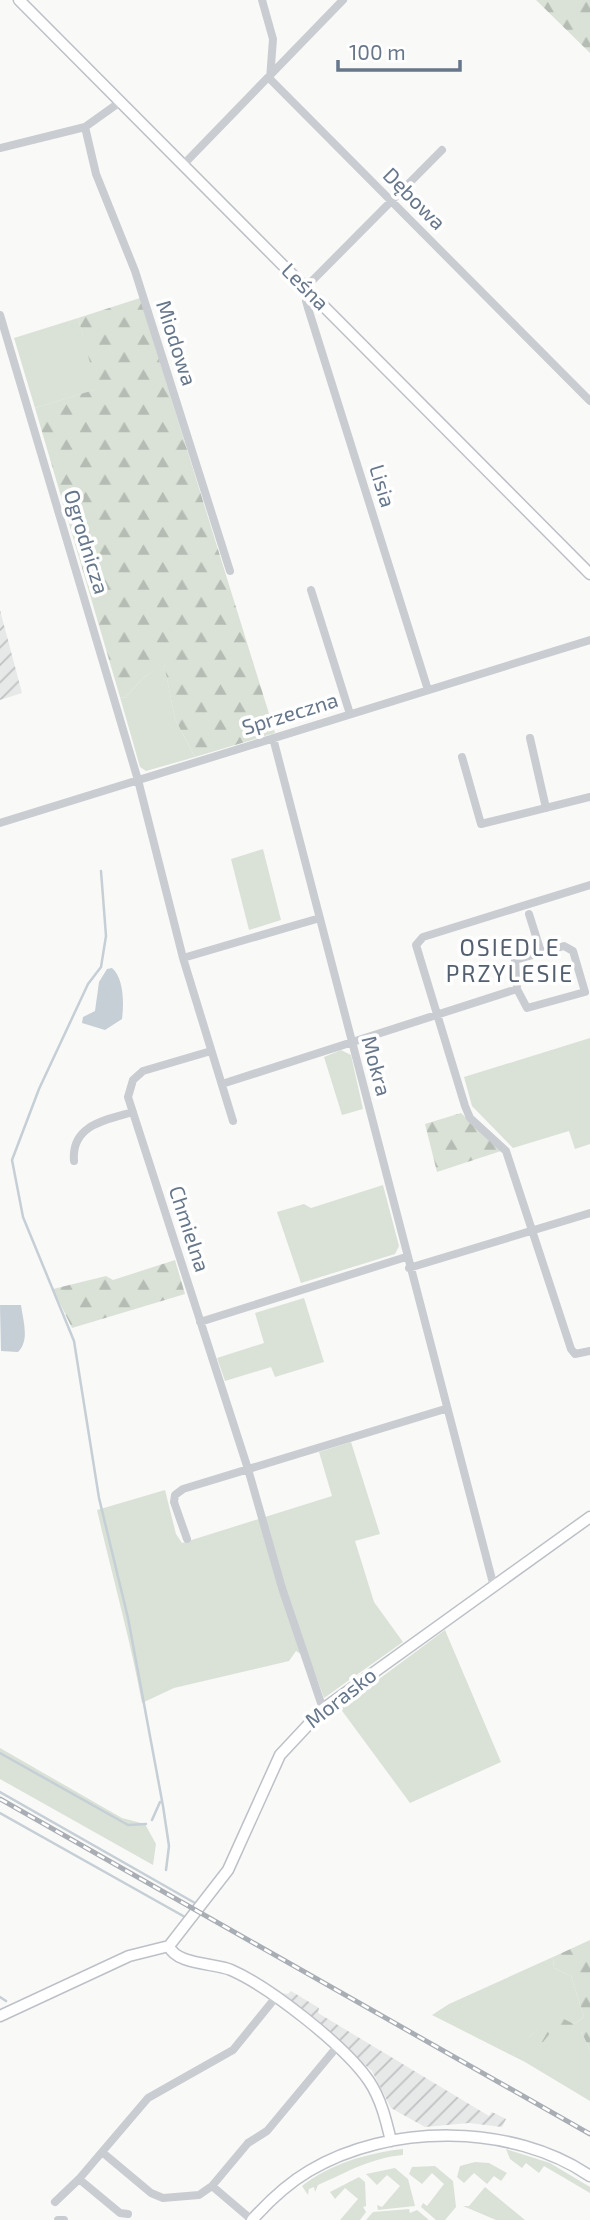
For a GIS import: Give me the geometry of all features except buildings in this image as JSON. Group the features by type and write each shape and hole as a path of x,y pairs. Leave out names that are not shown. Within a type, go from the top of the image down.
{"street":[{"path":"262,0 273,39 270,79"},
{"path":"183,165 270,79 343,0"},
{"name":"Leśna","path":"24,2 590,574"},
{"name":"Dębowa","path":"270,79 590,401"},
{"path":"0,148 85,127 120,102"},
{"name":"Miodowa","path":"85,127 96,174 135,271 230,571"},
{"path":"308,291 442,150"},
{"name":"Lisia","path":"308,291 308,308 428,690"},
{"name":"Ogrodnicza","path":"0,315 138,780 183,958 233,1121"},
{"path":"311,590 349,714"},
{"name":"Sprzeczna","path":"0,823 590,640"},
{"name":"Mokra","path":"272,738 494,1587"},
{"path":"530,738 546,808"},
{"path":"462,757 481,824 590,797"},
{"path":"590,885 418,939 416,945 465,1106 471,1118 506,1151 570,1349 575,1354 590,1351"},
{"path":"529,914 541,952"},
{"path":"183,958 320,918"},
{"path":"569,946 588,992 527,1009 517,989 515,960 541,952 569,946"},
{"path":"222,1084 517,989"},
{"name":"Chmielna","path":"211,1051 143,1071 133,1080 128,1097 248,1469 282,1588 323,1709"},
{"path":"74,1161 73,1151 79,1135 94,1123 132,1112"},
{"path":"410,1268 590,1213"},
{"path":"200,1322 406,1257"},
{"path":"187,1539 174,1502 175,1495 183,1489 445,1406"},
{"name":"Morasko","path":"169,1946 170,1941 201,1907 228,1870 280,1755 323,1709 590,1517"},
{"path":"0,2016 129,1956 169,1946 176,1956 230,1970 276,1997 336,2048 370,2083 381,2106 391,2141"},
{"path":"55,2202 79,2179 148,2098 233,2050 276,1997"},
{"path":"102,2152 151,2193 163,2198 199,2195 212,2186 248,2143 267,2131 336,2048"},
{"path":"212,2186 252,2220 282,2190 307,2172 353,2151 391,2141 460,2136 494,2138 548,2153 590,2176"},
{"path":"79,2179 120,2213 128,2214"},
{"path":"58,2220 64,2220"}],"shaded area":[{"path":"0,610 22,693 0,700"},
{"path":"112,968 121,985 122,1019 105,1030 82,1023 83,1017 95,1011 99,982 107,969"},
{"path":"0,1305 21,1305 25,1336 18,1352 1,1351"},
{"path":"291,1991 319,2008 318,2013 489,2116 492,2112 506,2119 502,2127 469,2123 425,2127 391,2108 372,2071 279,1993 288,1994"}],"green space":[{"path":"536,0 590,0 590,53"},
{"path":"140,298 275,733 195,757 175,719 164,664 144,677 125,698 120,697 35,408 97,389 78,318"},
{"path":"78,318 98,389 35,408 14,338"},
{"path":"164,663 175,719 195,757 146,771 140,767 120,697 125,698 144,677"},
{"path":"263,849 281,920 249,930 231,859"},
{"path":"590,1038 590,1144 575,1149 569,1131 513,1148 472,1106 464,1077"},
{"path":"341,1050 351,1055 363,1109 342,1115 324,1057"},
{"path":"461,1113 501,1151 437,1172 425,1124"},
{"path":"383,1185 399,1246 395,1254 301,1283 277,1212 304,1204 311,1208"},
{"path":"175,1260 185,1294 72,1328 53,1289 106,1276 113,1280"},
{"path":"304,1298 324,1362 275,1377 271,1367 225,1381 217,1358 264,1343 255,1313"},
{"path":"351,1442 380,1534 355,1541 374,1602 403,1642 324,1698 310,1660 296,1651 289,1661 174,1688 142,1703 97,1510 165,1490 176,1534 182,1543 332,1496 319,1452"},
{"path":"445,1630 501,1762 410,1803 340,1708"},
{"path":"0,1748 122,1818 145,1824 156,1844 153,1865 0,1779"},
{"path":"590,1940 590,2050 581,2031 568,2039 551,2032 543,2042 531,2047 529,2037 554,2014 574,2024 584,2017 571,1976 554,1968 553,1957"},
{"path":"553,1957 554,1968 571,1976 584,2017 574,2024 554,2015 529,2037 551,2032 581,2031 590,2050 590,2101 525,2062 432,2015 449,2004"},
{"path":"403,2149 403,2155 359,2166 318,2185 315,2192 314,2187 309,2189 308,2195 302,2186 325,2171 350,2161"},
{"path":"506,2149 550,2163 590,2187 590,2193 544,2166 539,2173 526,2163 522,2168 510,2159"},
{"path":"475,2162 489,2163 507,2173 501,2181 494,2176 487,2184 474,2173 464,2183 457,2177 460,2166"},
{"path":"435,2166 453,2181 456,2207 445,2220 436,2220 421,2207 423,2203 427,2206 444,2184 432,2173 422,2184 409,2174 412,2167"},
{"path":"395,2168 408,2179 415,2206 378,2210 377,2205 382,2207 400,2186 387,2175 377,2185 366,2174"},
{"path":"359,2177 365,2182 366,2206 363,2207 366,2212 360,2220 340,2220 358,2199 345,2188 335,2199 330,2192"},
{"path":"485,2187 525,2220 496,2220 463,2206 469,2206"},
{"path":"409,2209 410,2213 417,2210 429,2220 366,2220 373,2212"}],"waterway":[{"path":"101,871 106,936 101,967 88,984 39,1089 12,1160 23,1217 74,1341 99,1498 128,1618 163,1806 169,1846 166,1870"},
{"path":"0,1753 128,1825 146,1824"},
{"path":"0,1792 195,1903"},
{"path":"152,1820 160,1802"},
{"path":"0,1813 185,1917"},
{"path":"0,1997 6,2001"}],"railway":[{"path":"0,1799 590,2134"}],"district":[{"name":"OSIEDLE PRZYLESIE","path":"510,961"}]}
